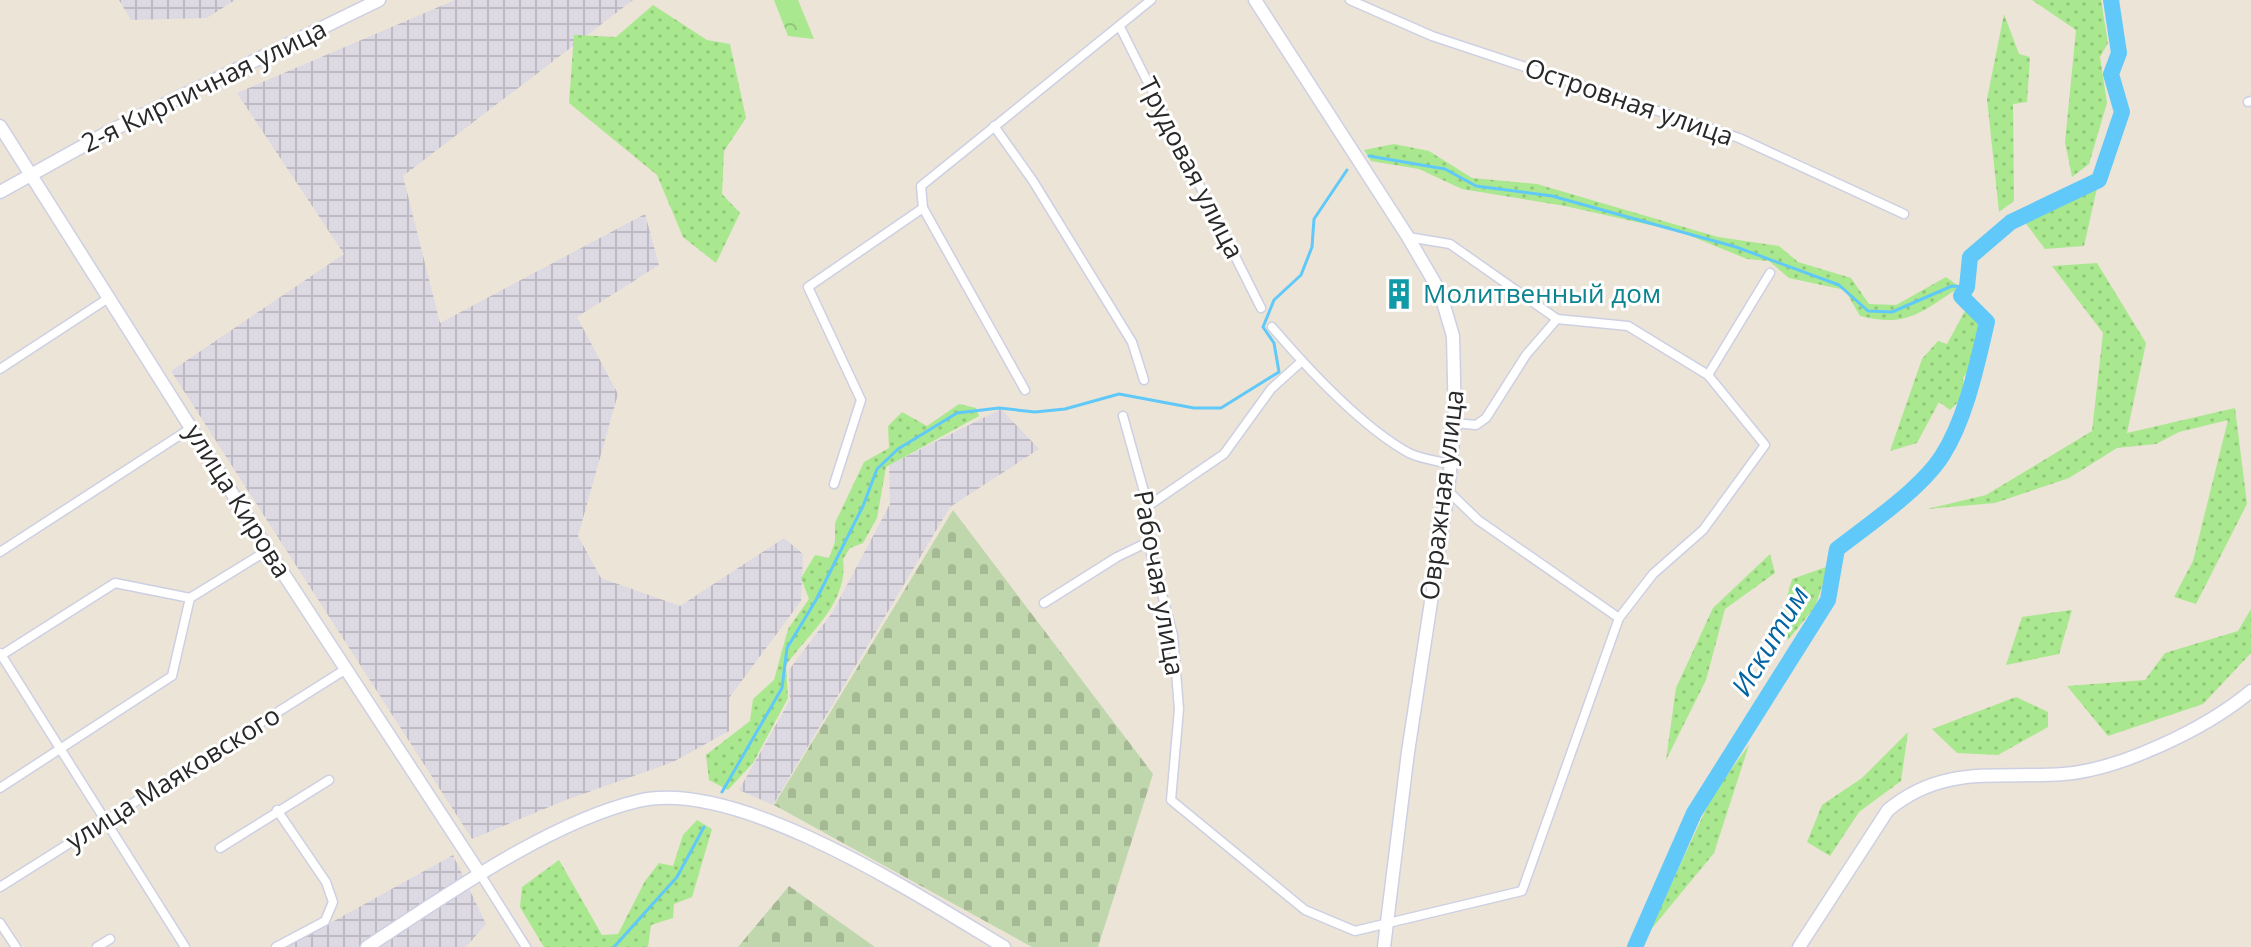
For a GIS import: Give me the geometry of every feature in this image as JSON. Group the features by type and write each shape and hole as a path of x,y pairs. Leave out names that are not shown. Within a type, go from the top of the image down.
{"main road":[{"name":"2-я Кирпичная улица","path":"0,192 30,173 379,0"},
{"name":"Овражная улица","path":"1255,0 1408,237 1440,292 1453,336 1455,423 1448,491 1384,947"},
{"name":"улица Кирова","path":"0,126 268,550 480,874"},
{"path":"1799,947 1888,810 1906,795 1929,784 1959,777 2065,774 2125,758 2212,720 2247,695"},
{"path":"367,947 480,874 589,818 639,801 662,798 697,801 749,814 829,849 1004,947"}],"street":[{"path":"1025,390 923,208 921,186 1151,0"},
{"name":"Островная улица","path":"1350,0 1432,36 1739,138 1904,214"},
{"name":"Трудовая улица","path":"1120,27 1261,308"},
{"path":"994,126 1033,181 1132,342 1144,380"},
{"path":"834,484 861,400 808,287 923,208"},
{"path":"1385,925 1522,891 1619,618 1653,574 1703,530 1765,445 1708,375 1628,326 1557,319 1450,244 1408,237"},
{"path":"1708,375 1770,273"},
{"path":"0,369 110,297"},
{"path":"1455,423 1476,425 1486,418 1526,355 1557,319"},
{"path":"1272,327 1302,361 1378,431 1411,454 1451,464"},
{"path":"1148,506 1224,454 1271,389 1302,361"},
{"name":"Рабочая улица","path":"1123,416 1148,506 1148,542 1173,635 1179,709 1171,800 1305,910 1355,931 1385,925"},
{"path":"0,552 191,428"},
{"path":"1448,491 1478,520 1619,618"},
{"path":"1044,603 1117,557 1148,542"},
{"path":"185,947 0,654 115,583 190,598 268,550"},
{"path":"0,788 172,676 190,598"},
{"name":"улица Маяковского","path":"0,887 346,669"},
{"path":"220,848 329,780"},
{"path":"276,947 325,921 333,902 326,882 277,810"},
{"path":"480,874 526,947"},
{"path":"0,923 16,947"},
{"path":"97,947 110,939"}],"shaded area":[{"path":"119,0 235,0 207,18 131,20"},
{"path":"455,0 633,0 403,176 440,323 645,214 659,265 577,317 618,394 578,536 601,578 680,606 784,538 803,554 801,601 729,698 729,731 673,762 566,800 472,839 171,371 344,254 237,93"},
{"path":"1001,409 1039,449 950,507 773,805 739,790 790,700 789,670 832,613 890,504 889,465"},
{"path":"453,855 486,924 466,947 287,947"}],"green space":[{"path":"774,0 798,0 814,39 788,36"},
{"path":"2032,0 2101,0 2108,43 2100,57 2107,103 2089,164 2072,177 2065,142 2076,30"},
{"path":"653,5 707,40 730,44 746,118 724,151 722,194 740,213 716,263 683,237 657,175 569,103 574,35 616,37"},
{"path":"2004,14 2019,54 2030,57 2027,102 2013,104 2014,201 1999,212 1987,99"},
{"path":"1394,144 1429,151 1472,178 1537,184 1718,237 1779,246 1798,262 1851,278 1869,304 1896,305 1946,277 1960,287 1924,310 1902,319 1860,316 1845,290 1789,278 1769,261 1747,259 1681,232 1565,206 1462,189 1419,169 1371,161 1364,150"},
{"path":"2097,188 2084,246 2045,249 2024,221"},
{"path":"2097,263 2146,343 2127,433 2235,408 2247,504 2196,604 2174,597 2193,561 2228,420 2179,432 2156,444 2117,448 2069,478 1995,503 1927,509 1986,495 2092,431 2103,333 2052,266"},
{"path":"1966,309 1980,326 1974,364 1963,378 1964,396 1950,410 1939,402 1917,443 1890,451 1922,359 1938,341 1947,344"},
{"path":"959,404 976,408 979,416 886,467 877,518 863,543 850,548 843,559 843,575 834,603 786,665 788,698 753,763 728,790 709,780 706,755 750,721 753,699 774,680 788,629 809,599 801,578 815,555 829,558 835,542 835,523 864,462 889,448 888,426 902,412 927,426"},
{"path":"953,510 1153,774 1098,947 1032,947 774,805"},
{"path":"1770,554 1775,573 1725,609 1706,680 1666,760 1676,688 1713,608"},
{"path":"1829,566 1815,607 1788,640 1782,615 1792,579"},
{"path":"2251,609 2251,653 2203,704 2108,736 2067,686 2145,680 2165,653 2238,631"},
{"path":"2072,610 2059,654 2006,665 2022,617"},
{"path":"2016,697 2048,712 2048,727 1998,755 1957,753 1932,729"},
{"path":"1908,732 1901,781 1859,812 1830,856 1807,842 1822,805 1862,778"},
{"path":"1749,745 1714,853 1649,932 1713,794"},
{"path":"697,820 712,829 692,897 674,904 673,918 651,925 648,947 544,947 520,907 522,887 559,860 602,935 618,934 645,881 659,863 673,866 683,835"},
{"path":"789,886 875,947 738,947"}],"waterway":[{"name":"Искитим","path":"1635,947 1694,813 1828,600 1837,549 1921,481 1942,456 1958,425 1987,322 1961,296 1967,287 1970,257 2011,222 2099,180 2122,112 2111,74 2119,53 2111,0"},
{"path":"1369,156 1445,169 1476,186 1552,196 1736,247 1839,285 1868,311 1892,312 1952,286 1967,287"},
{"path":"722,792 782,688 787,648 816,600 863,506 877,469 898,449 957,413 999,408 1035,412 1065,409 1119,394 1194,408 1221,408 1279,372 1274,343 1263,327 1274,300 1301,275 1312,247 1314,219 1347,170"},
{"path":"614,947 677,877 704,827"}],"place":[{"name":"Молитвенный дом","path":"1399,294"}]}
